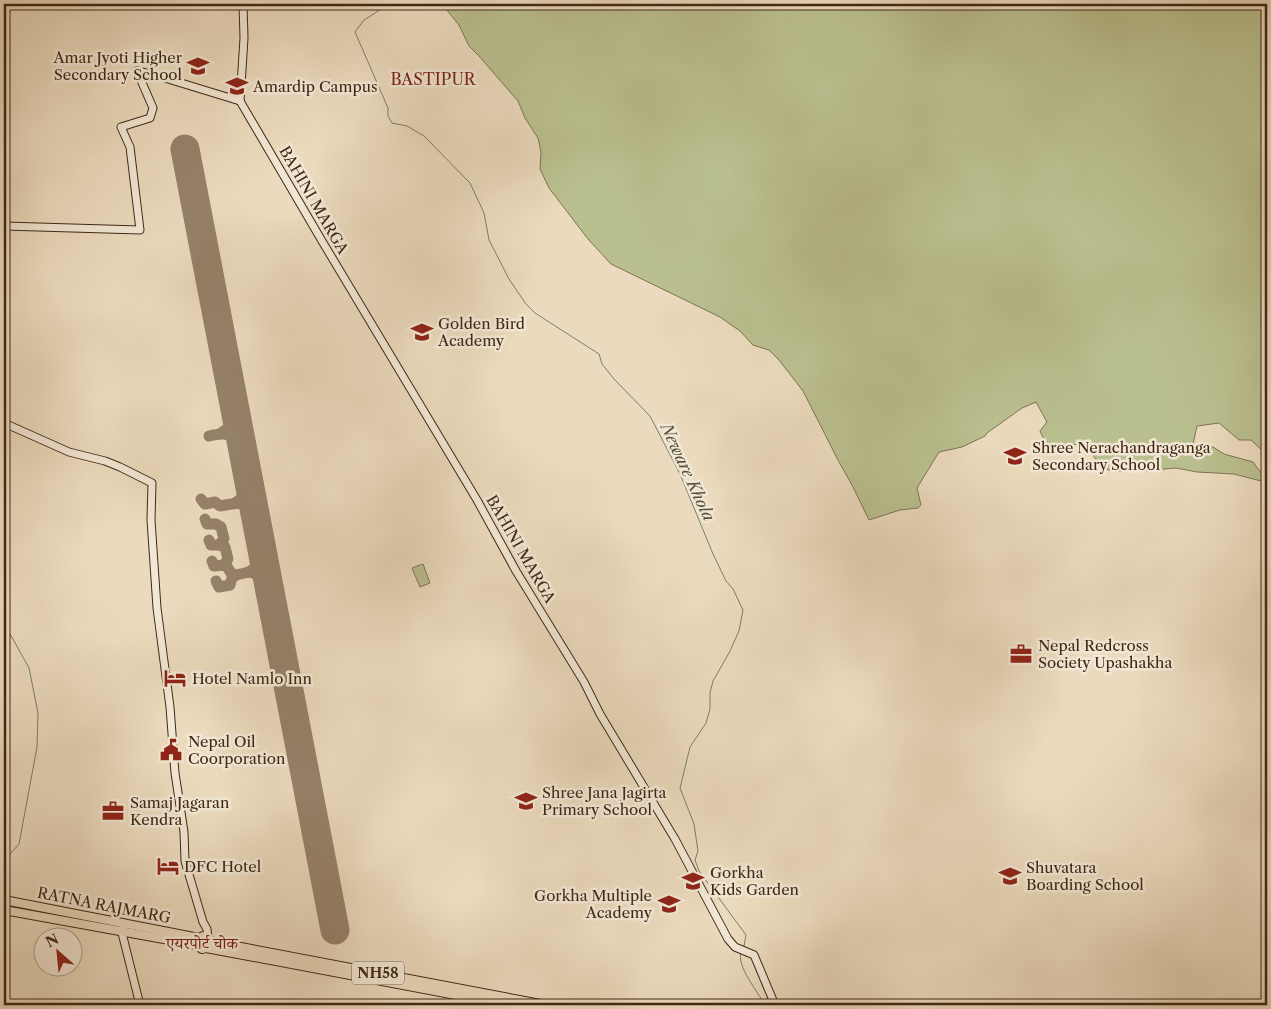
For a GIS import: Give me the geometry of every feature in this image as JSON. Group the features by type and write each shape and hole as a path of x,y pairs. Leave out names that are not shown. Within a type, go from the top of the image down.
{"main road":[{"name":"RATNA RAJMARG","path":"4,900 124,923 198,941"},
{"name":"RATNA RAJMARG","path":"4,910 122,933 198,941"},
{"name":"RATNA RAJMARG","path":"198,941 203,936 208,943 322,969 509,1005"},
{"name":"RATNA RAJMARG","path":"198,941 199,948 208,943 546,1005"}],"street":[{"path":"4,226 140,230 130,146 120,127 150,118 152,112 153,108 137,72 240,101 244,38 243,4"},
{"name":"BAHINI MARGA","path":"240,101 584,682 600,714 675,839 728,939 744,951 754,955 775,1005"},
{"path":"4,423 69,452 105,461 120,467 152,483 151,520 157,608 170,707 175,773 183,824 185,862 203,922 207,929 208,943"},
{"path":"198,941 199,930 203,922"},
{"path":"124,923 122,933 140,1005"}],"green space":[{"path":"442,4 1267,4 1267,264 1264,268 1261,320 1263,338 1267,345 1267,455 1251,440 1239,440 1219,423 1197,426 1193,444 1213,447 1224,454 1253,462 1262,474 1261,481 1234,474 1197,472 1176,468 1144,471 1111,471 1101,466 1084,443 1063,447 1048,444 1040,431 1047,422 1036,402 1022,408 985,436 962,447 939,452 917,488 921,505 918,508 900,510 869,520 803,391 769,350 753,345 740,331 720,317 611,264 588,239 549,188 540,169 541,152 538,138 525,118 518,101 469,46 459,25"},
{"path":"423,564 430,583 420,587 412,568"}],"shaded area":[{"path":"225,754 227,762 211,766 209,758"}],"waterway":[{"name":"Neware Khola","path":"389,4 364,20 355,32 388,108 388,116 392,123 407,126 424,136 470,183 484,213 489,240 509,279 526,304 535,313 599,354 602,364 614,379 650,416 680,474 713,554 743,610 739,631 713,681 710,693 710,709 706,723 690,747 680,788 694,824 698,851 695,860 699,871 746,935 744,946"},
{"path":"4,623 29,668 38,713 37,747 19,844 4,861"},
{"name":"Neware Khola","path":"741,952 740,958 748,979 765,1005"}],"taxiway":[{"path":"221,433 231,426 236,415"},
{"path":"209,436 228,435 235,439 243,448"},
{"path":"235,503 245,496 249,482"},
{"path":"201,499 205,504 215,502 220,506 236,503 245,505 253,511 256,517"},
{"path":"205,519 207,524 216,524 221,527 224,539 219,545"},
{"path":"209,540 211,545 225,547 228,559 224,565"},
{"path":"249,572 260,564 263,554"},
{"path":"212,561 214,566 226,565 231,573 236,575 249,572 261,575 269,585"},
{"path":"216,581 219,587 230,585 232,578 236,575"}],"runway":[{"path":"185,149 335,930"}],"place":[{"name":"Amar Jyoti Higher Secondary School","path":"198,66"},
{"name":"Amardip Campus","path":"237,86"},
{"name":"Golden Bird Academy","path":"422,332"},
{"name":"Shree Nerachandraganga Secondary School","path":"1015,456"},
{"name":"Nepal Redcross Society Upashakha","path":"1021,654"},
{"name":"Hotel Namlo Inn","path":"175,678"},
{"name":"Nepal Oil Coorporation","path":"171,750"},
{"name":"Shree Jana Jagirta Primary School","path":"526,801"},
{"name":"Samaj Jagaran Kendra","path":"113,811"},
{"name":"DFC Hotel","path":"168,866"},
{"name":"Shuvatara Boarding School","path":"1010,876"},
{"name":"Gorkha Kids Garden","path":"693,881"},
{"name":"Gorkha Multiple Academy","path":"669,904"}],"district":[{"name":"BASTIPUR","path":"433,79"},
{"name":"एयरपोर्ट चोक","path":"202,943"}]}
